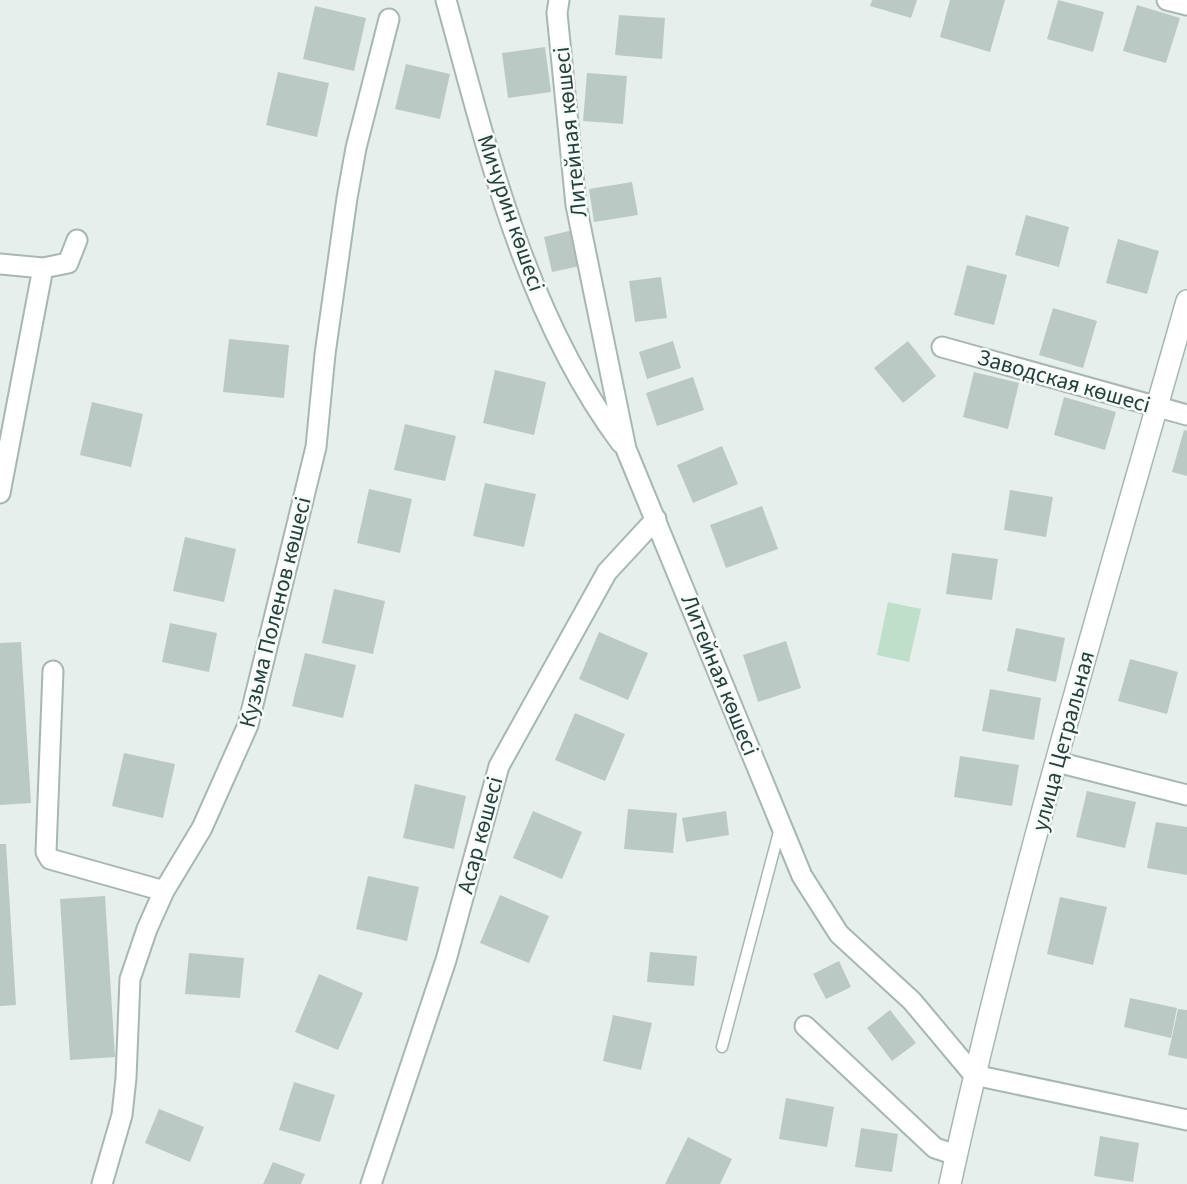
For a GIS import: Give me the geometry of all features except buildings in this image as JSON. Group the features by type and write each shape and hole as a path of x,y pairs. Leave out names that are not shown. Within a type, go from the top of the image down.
{"street":[{"name":"Мичурин көшесі","path":"446,0 519,250 553,329 604,420 626,449"},
{"name":"Литейная көшесі","path":"559,0 557,13 576,205 626,449 802,876 839,934 912,1002 974,1075"},
{"path":"1167,0 1187,5"},
{"name":"Кузьма Поленов көшесі","path":"102,1184 122,1115 130,979 147,929 164,891 202,828 248,725 316,446 325,354 347,198 356,148 389,19"},
{"path":"0,264 43,268 68,263 77,240"},
{"path":"0,493 43,268"},
{"name":"улица Цетральная","path":"950,1184 974,1075 1057,762 1187,302"},
{"name":"Заводская көшесі","path":"942,347 1187,415"},
{"name":"Асар көшесі","path":"371,1184 446,960 499,766 607,572 656,519"},
{"path":"53,671 46,852 50,859 164,891"},
{"path":"1057,762 1187,795"},
{"path":"805,1026 935,1148 957,1154"},
{"path":"974,1075 1187,1120"}],"lane":[{"path":"722,1047 781,824"}],"green space":[{"path":"888,602 921,609 909,662 877,655"}]}
